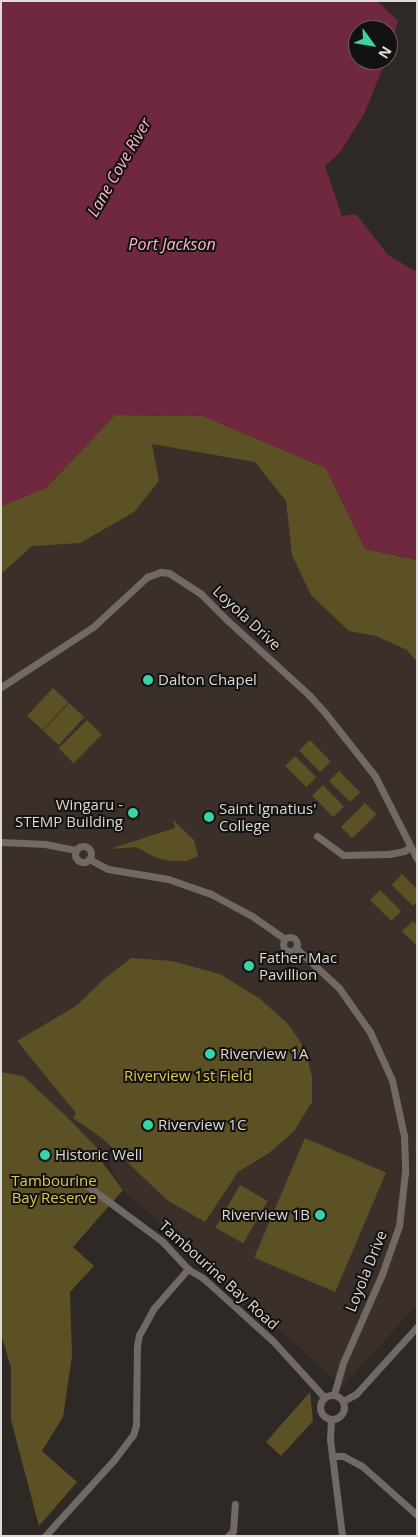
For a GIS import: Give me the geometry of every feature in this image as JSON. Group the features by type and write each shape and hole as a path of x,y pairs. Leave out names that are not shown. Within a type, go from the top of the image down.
{"street":[{"name":"Loyola Drive","path":"1,687 93,628 147,577 161,572 169,573 180,578 201,594 320,708 375,776 417,859"},
{"path":"317,836 343,855 389,854 404,851 410,847"},
{"path":"1,842 45,844 76,850 81,846 87,847 91,852 89,859 80,862 76,857 76,850"},
{"name":"Loyola Drive","path":"89,859 108,869 168,879 211,894 252,916 285,939 292,936 298,944 296,948 339,988 370,1032 392,1080 404,1136 405,1182 398,1226 382,1274 343,1363 334,1395"},
{"name":"Tambourine Bay Road","path":"85,1184 150,1231 188,1269 203,1278 273,1341 324,1397"},
{"path":"45,1536 114,1460 133,1435 136,1425 137,1346 139,1335 154,1308 188,1269"},
{"path":"343,1402 356,1394 416,1330"},
{"path":"334,1395 343,1402 343,1412 338,1418 331,1420 324,1417 320,1410 320,1403 324,1397 334,1395"},
{"path":"331,1420 332,1456 342,1536"},
{"path":"332,1456 343,1456 362,1466 417,1515"},
{"path":"228,1536 232,1531 234,1504"}],"shaded area":[{"name":"Saint Ignatius' College","path":"115,415 326,468 365,549 413,559 417,562 417,1305 342,1386 123,1190 104,1155 23,1076 1,1072 1,506 46,488"}],"green space":[{"path":"115,415 203,416 326,468 365,549 413,559 417,562 417,662 407,650 376,636 349,631 311,595 292,555 286,501 255,462 152,444 159,481 134,512 80,543 32,546 1,574 1,506 46,488"},
{"path":"53,688 68,702 42,730 27,716"},
{"path":"69,703 84,717 58,745 43,731"},
{"path":"87,720 102,735 74,763 59,748"},
{"path":"310,740 331,762 320,772 299,750"},
{"path":"295,756 316,777 306,787 285,766"},
{"path":"339,771 360,792 350,802 329,781"},
{"path":"323,785 344,807 333,817 312,795"},
{"path":"365,803 376,814 352,838 341,827"},
{"path":"173,820 194,840 198,856 187,861 171,861 157,858 136,847 110,849 175,828"},
{"path":"402,874 417,889 417,902 413,906 392,885"},
{"path":"380,890 401,911 391,921 370,900"},
{"path":"413,921 417,925 417,946 402,931"},
{"name":"Riverview 1st Field","path":"131,958 172,961 220,974 259,998 288,1024 305,1049 312,1077 312,1102 294,1131 269,1153 238,1172 205,1222 167,1200 102,1138 73,1118 76,1113 17,1041 76,1006 104,979"},
{"name":"Tambourine Bay Reserve","path":"1,1072 23,1076 66,1116 104,1155 102,1162 123,1190 73,1247 94,1266 70,1292 72,1356 63,1417 42,1451 77,1482 39,1526 11,1420 11,1368 1,1334"},
{"name":"Riverview 1B","path":"305,1138 386,1172 335,1292 254,1258"},
{"path":"240,1185 268,1201 243,1243 216,1227"},
{"path":"310,1392 313,1421 281,1456 266,1442"}],"water":[{"name":"Port Jackson","path":"1,1 377,1 397,20 348,20 348,70 382,70 364,114 340,152 325,166 342,216 356,214 388,255 417,272 417,562 413,559 365,549 326,468 203,416 115,415 46,488 1,506"}],"place":[{"name":"Dalton Chapel","path":"148,680"},
{"name":"Wingaru - STEMP Building","path":"133,813"},
{"name":"Saint Ignatius' College","path":"209,817"},
{"name":"Father Mac Pavillion","path":"249,966"},
{"name":"Riverview 1A","path":"210,1054"},
{"name":"Riverview 1C","path":"148,1125"},
{"name":"Historic Well","path":"45,1155"},
{"name":"Riverview 1B","path":"320,1215"}],"water label":[{"name":"Lane Cove River","path":"119,167"}]}
